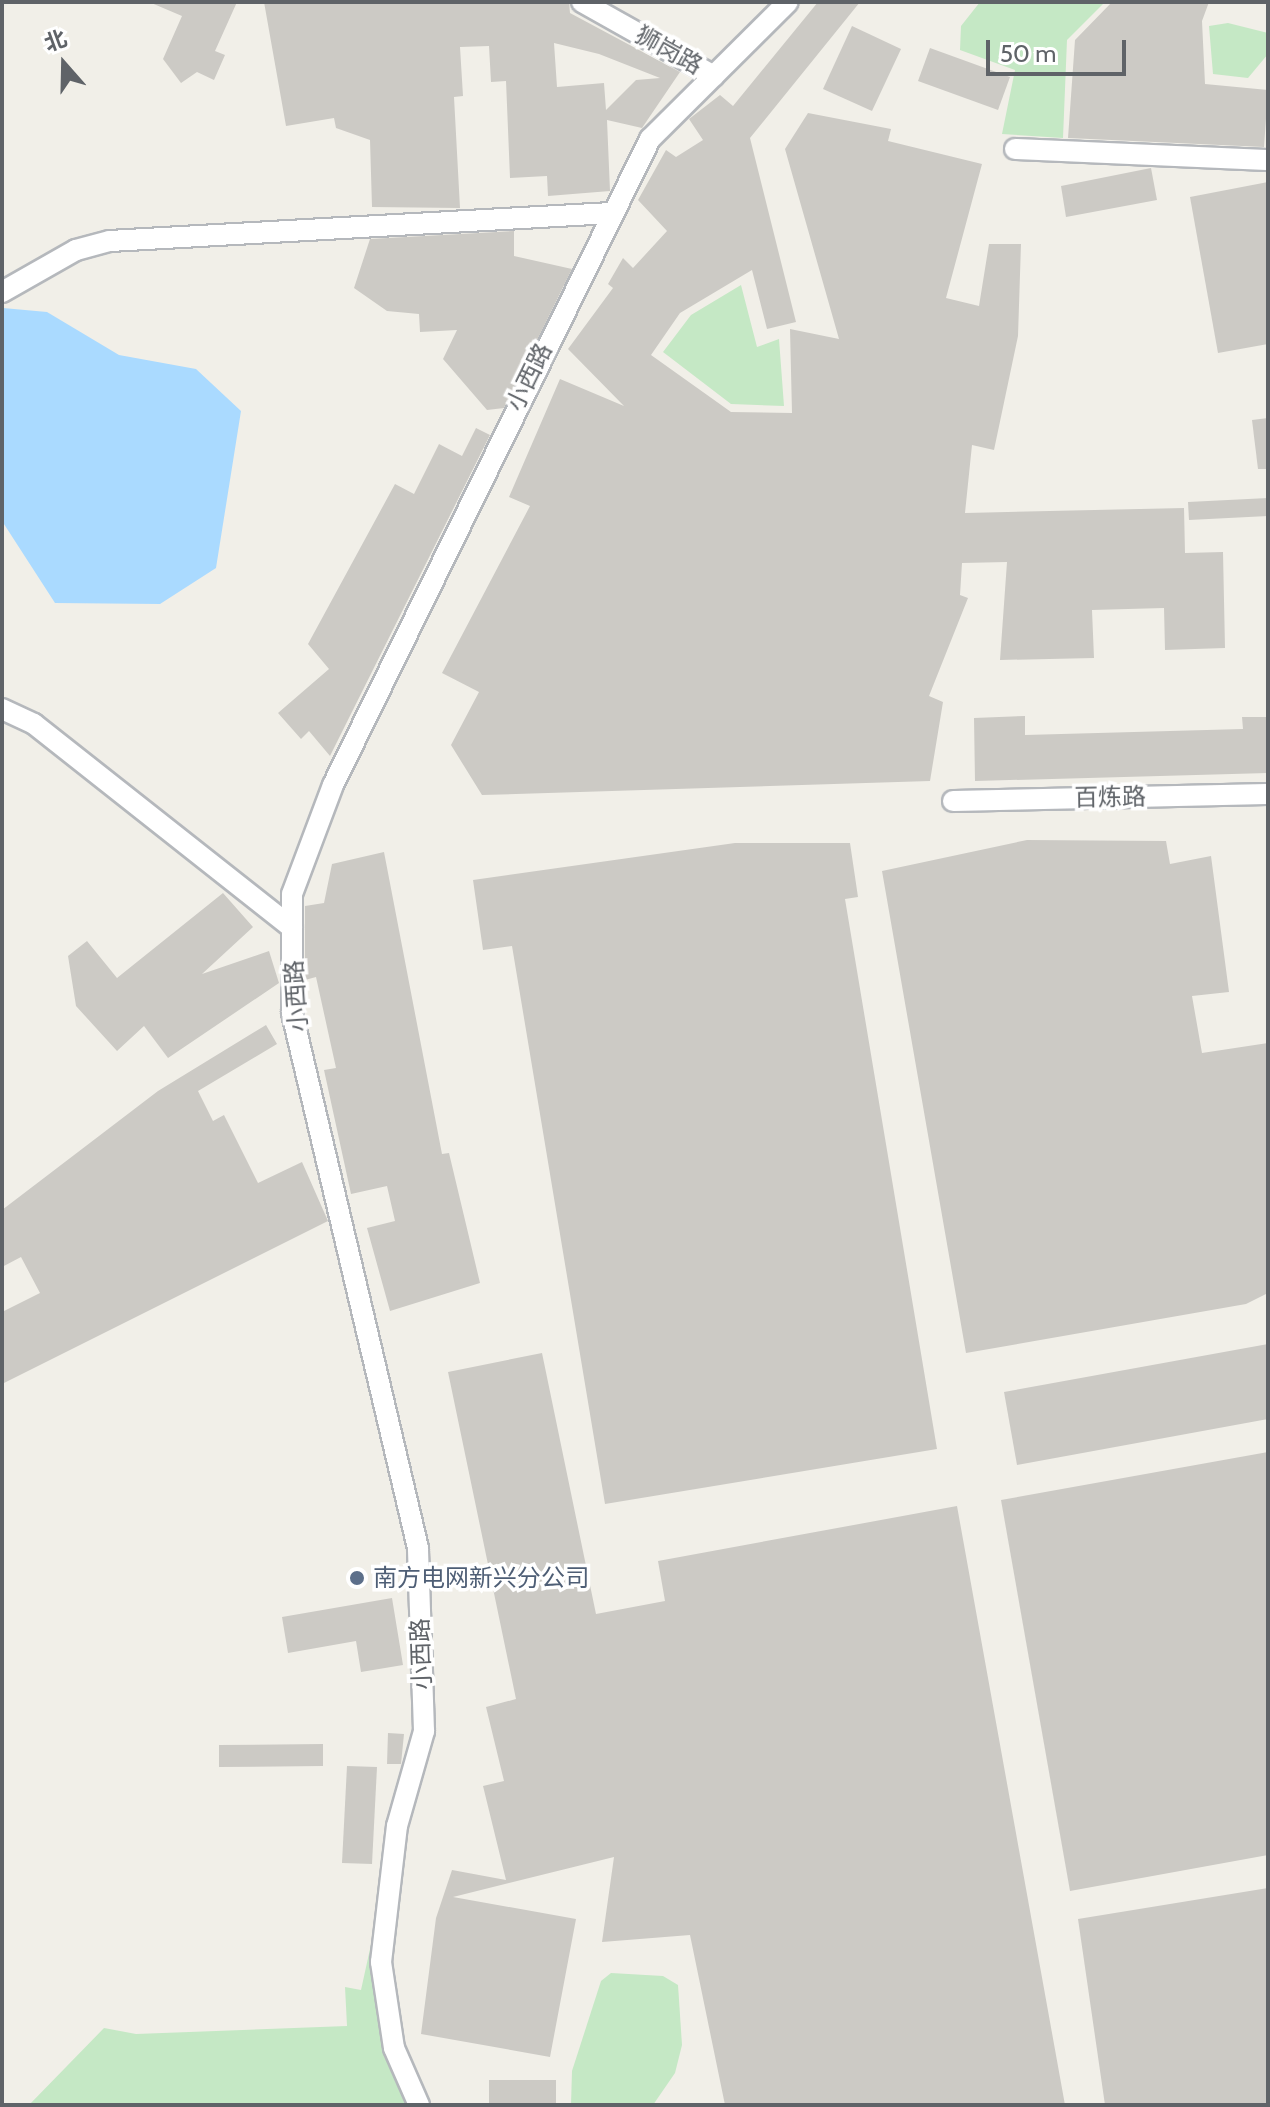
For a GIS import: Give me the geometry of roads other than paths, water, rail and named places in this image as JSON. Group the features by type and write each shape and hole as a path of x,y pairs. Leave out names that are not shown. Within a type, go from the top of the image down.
{"street":[{"name":"狮岗路","path":"582,2 714,76"},
{"name":"小西路","path":"419,2105 394,2048 381,1962 397,1826 424,1731 418,1548 292,1013 292,894 333,785 611,213 650,139 788,2"},
{"path":"1015,149 1268,160"},
{"path":"2,292 76,250 110,241 611,213"},
{"path":"2,709 34,724 292,928"},
{"name":"百炼路","path":"953,801 1268,794"}],"water":[{"path":"3,308 47,312 119,355 196,369 241,411 216,568 160,604 55,603 2,521"}],"place":[{"name":"南方电网新兴分公司","path":"357,1578"}]}
